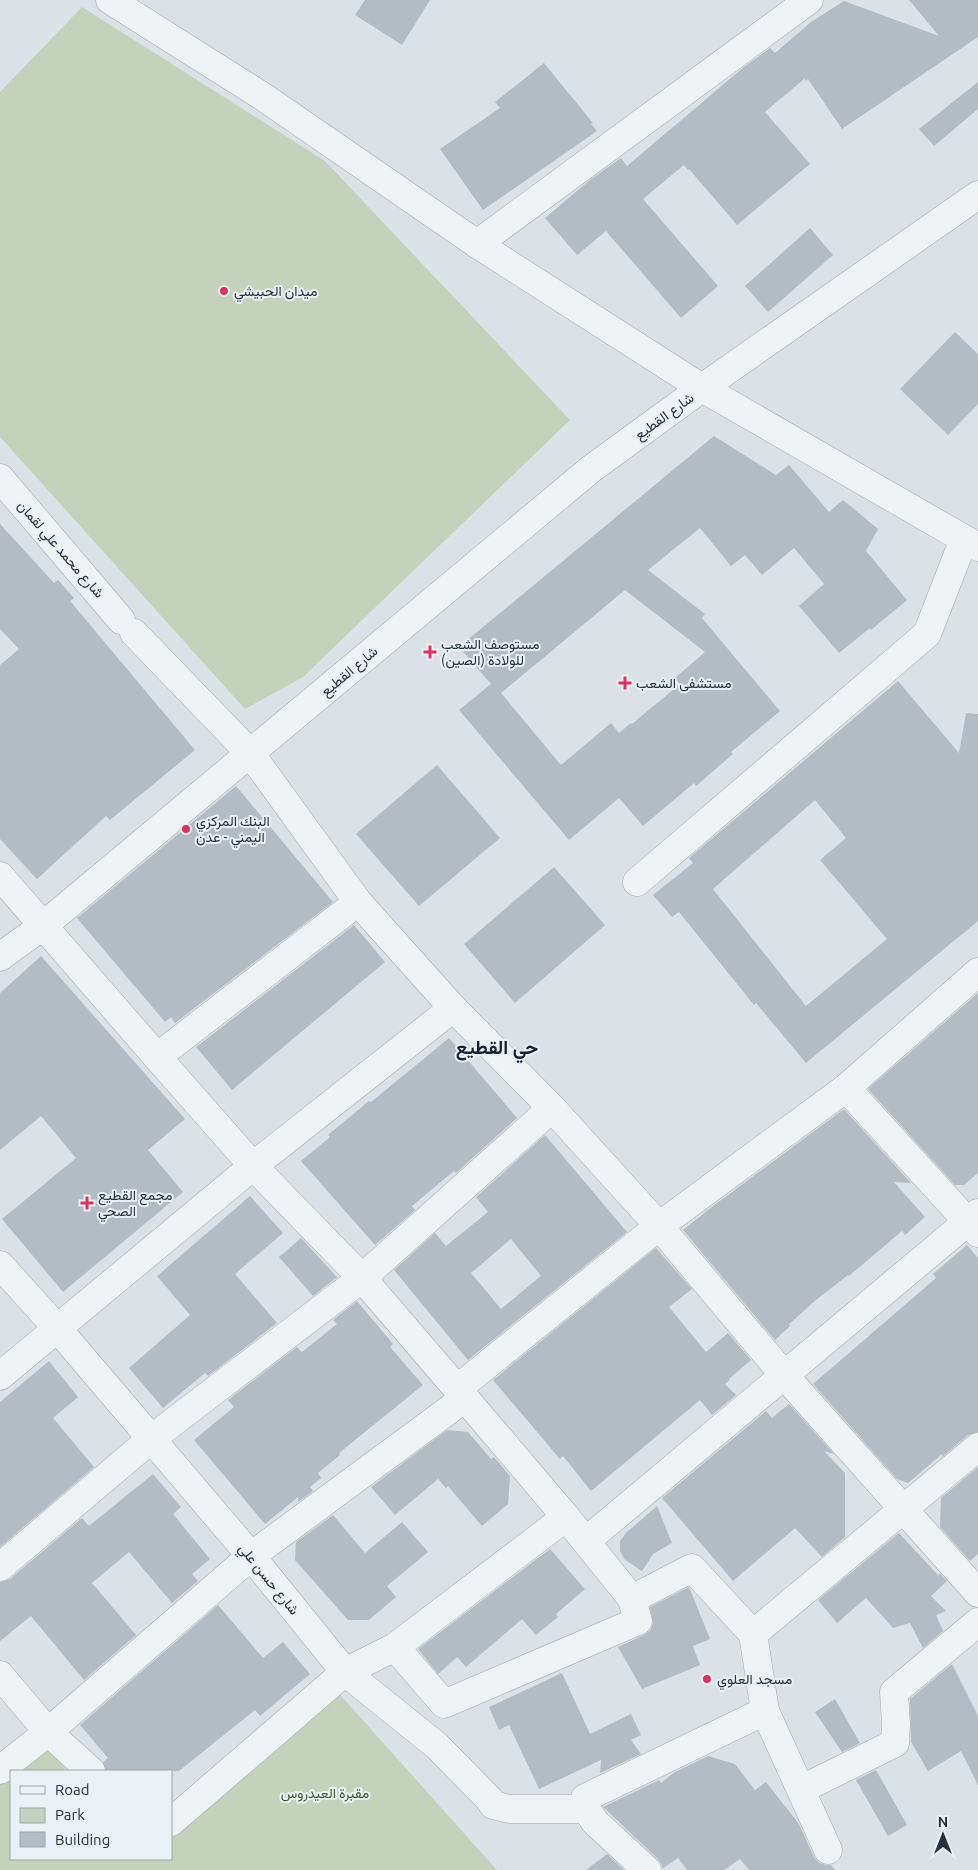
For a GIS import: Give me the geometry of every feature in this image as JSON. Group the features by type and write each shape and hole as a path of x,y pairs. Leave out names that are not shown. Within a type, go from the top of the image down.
{"street":[{"path":"110,0 262,96 477,244 702,388 971,543 927,634 637,882"},
{"path":"477,244 809,0"},
{"name":"شارع القطيع","path":"0,957 44,925 591,469 702,388 978,195"},
{"name":"شارع محمد علي لقمان","path":"0,478 128,627 250,753 358,902 453,1008 552,1108 659,1226 784,1375 978,1593"},
{"path":"0,876 253,1166 362,1278 461,1393 632,1598 638,1621 444,1704 395,1647"},
{"path":"157,1057 358,902"},
{"path":"0,1770 48,1732 251,1556 461,1393 659,1226 846,1088 978,972"},
{"path":"0,1376 253,1166 453,1008"},
{"path":"586,1541 784,1375 975,1223 846,1088"},
{"path":"0,1567 151,1439 362,1278 552,1108"},
{"name":"شارع حسن علي","path":"0,1264 251,1556 345,1672 436,1746 493,1805 509,1809 586,1809"},
{"path":"753,1634 978,1447"},
{"path":"172,1821 345,1672 395,1647 566,1517"},
{"path":"632,1598 692,1568 753,1634 765,1711 802,1789 828,1850"},
{"path":"802,1789 895,1743 894,1692 978,1622"},
{"path":"0,1675 48,1732 90,1770"},
{"path":"647,1870 595,1822 586,1809 585,1798 765,1711"}],"green space":[{"name":"ميدان الحبيشي","path":"82,7 325,161 570,420 303,677 245,709 0,437 0,92"},
{"name":"مقبرة العيدروس","path":"334,1688 497,1870 0,1870 0,1762 36,1733 66,1770 10,1770 10,1860 172,1860 172,1816"}],"building":[{"path":"365,0 430,0 402,45 355,15"},
{"path":"909,0 978,0 978,37 842,129 808,79 806,81 804,79 765,112 810,164 737,225 684,165 643,199 718,286 681,318 606,231 577,255 545,218 590,180 621,158 627,166 744,67 770,48 775,53 811,22 844,1 939,36"},
{"path":"544,63 593,123 591,124 597,131 483,210 440,149 500,108 495,102"},
{"path":"978,82 978,109 934,146 919,129"},
{"path":"810,228 833,255 768,312 745,286"},
{"path":"955,332 978,354 978,404 948,435 900,389"},
{"path":"714,436 776,475 789,465 829,512 843,500 878,529 866,551 907,600 871,630 870,628 839,653 799,606 824,584 794,548 762,575 745,555 731,566 700,528 648,570 705,614 702,618 780,711 731,752 733,754 696,786 694,783 643,826 619,798 569,840 459,710 491,684 459,647","holes":["625,590 705,652 675,678 680,684 632,724 619,733 611,723 561,765 501,693"]},
{"path":"0,524 54,583 58,580 74,598 70,601 195,750 110,820 106,816 37,879 0,839 0,665 19,649 0,629"},
{"path":"898,681 959,753 966,713 978,714 978,921 806,1063 756,1003 754,1005 679,912 672,917 653,895 693,863 689,858","holes":["815,800 846,838 820,860 887,939 806,1006 713,889"]},
{"path":"437,765 500,838 419,906 356,834"},
{"path":"236,786 333,902 175,1023 171,1017 165,1022 77,918"},
{"path":"554,867 605,925 515,1003 464,944"},
{"path":"354,925 385,962 232,1090 196,1047"},
{"path":"41,956 185,1119 148,1150 183,1192 63,1292 2,1219 76,1158 41,1116 0,1150 0,993"},
{"path":"978,993 978,1173 964,1185 955,1185 868,1089"},
{"path":"449,1038 517,1118 456,1173 454,1171 412,1206 415,1210 375,1245 301,1161 330,1137 328,1135"},
{"path":"844,1109 911,1183 894,1182 925,1217 905,1235 902,1231 849,1276 816,1300 789,1324 790,1326 775,1340 683,1230"},
{"path":"545,1135 627,1232 468,1360 394,1270 435,1233 446,1246 488,1212 476,1197","holes":["511,1239 541,1276 501,1309 471,1273"]},
{"path":"250,1196 283,1233 235,1274 277,1323 208,1376 205,1373 163,1408 129,1368 190,1315 157,1276"},
{"path":"301,1238 337,1277 313,1296 279,1257"},
{"path":"967,1245 978,1258 978,1432 968,1435 908,1483 897,1479 813,1384 936,1278 933,1274"},
{"path":"656,1248 692,1289 669,1307 706,1352 728,1333 751,1360 725,1384 736,1395 712,1415 700,1400 591,1491 563,1456 560,1459 493,1380"},
{"path":"357,1301 393,1344 390,1347 423,1385 339,1453 340,1455 318,1473 321,1478 310,1487 313,1491 298,1502 298,1497 265,1524 194,1440 234,1407 228,1400 297,1347 302,1352 337,1324 333,1320"},
{"path":"49,1361 78,1397 53,1418 94,1467 0,1547 0,1402"},
{"path":"789,1404 834,1454 824,1451 845,1473 845,1537 822,1557 795,1528 733,1581 662,1498 766,1411 772,1418"},
{"path":"447,1430 468,1432 491,1459 494,1457 510,1476 508,1504 482,1526 448,1486 446,1488 438,1479 395,1515 371,1487"},
{"path":"978,1467 978,1554 970,1561 940,1527 941,1498"},
{"path":"153,1474 181,1507 173,1514 210,1559 192,1574 198,1581 172,1603 129,1552 92,1583 136,1635 84,1680 31,1616 0,1641 0,1582 10,1579 82,1518 89,1526"},
{"path":"657,1506 672,1543 653,1554 642,1571 624,1559 620,1551 620,1541 626,1533"},
{"path":"333,1515 365,1553 402,1522 428,1552 387,1586 396,1597 369,1620 348,1620 295,1560 296,1542"},
{"path":"899,1533 939,1576 939,1573 947,1581 931,1596 946,1611 936,1615 943,1631 923,1648 910,1623 893,1628 866,1598 837,1623 818,1600"},
{"path":"550,1549 585,1589 556,1614 558,1617 536,1635 522,1619 466,1667 457,1657 438,1674 418,1649"},
{"path":"689,1587 710,1639 693,1646 700,1665 642,1689 618,1647 650,1631 653,1624 650,1607"},
{"path":"218,1605 263,1658 283,1642 310,1674 260,1716 255,1710 179,1771 106,1770 103,1762 108,1758 80,1725"},
{"path":"952,1664 978,1716 978,1785 961,1751 928,1771 911,1742 910,1699"},
{"path":"562,1673 590,1734 631,1714 641,1735 631,1740 641,1754 600,1773 601,1760 539,1789 509,1725 499,1730 489,1707"},
{"path":"835,1699 860,1743 842,1752 815,1712"},
{"path":"708,1756 735,1764 755,1790 766,1782 799,1824 814,1857 819,1863 831,1865 835,1870 749,1870 740,1859 724,1870 687,1870 678,1858 662,1869 658,1859 603,1807 659,1780 661,1783 675,1772"},
{"path":"876,1770 907,1825 888,1836 856,1780"},
{"path":"607,1854 624,1870 586,1870"}],"place":[{"name":"ميدان الحبيشي","path":"224,291"},
{"name":"مستوصف الشعب (الصين) للولادة","path":"430,652"},
{"name":"مستشفى الشعب","path":"625,683"},
{"name":"البنك المركزي اليمني - عدن","path":"186,829"},
{"name":"مجمع القطيع الصحي","path":"87,1203"},
{"name":"مسجد العلوي","path":"707,1679"}],"district":[{"name":"حي القطيع","path":"497,1047"}]}
